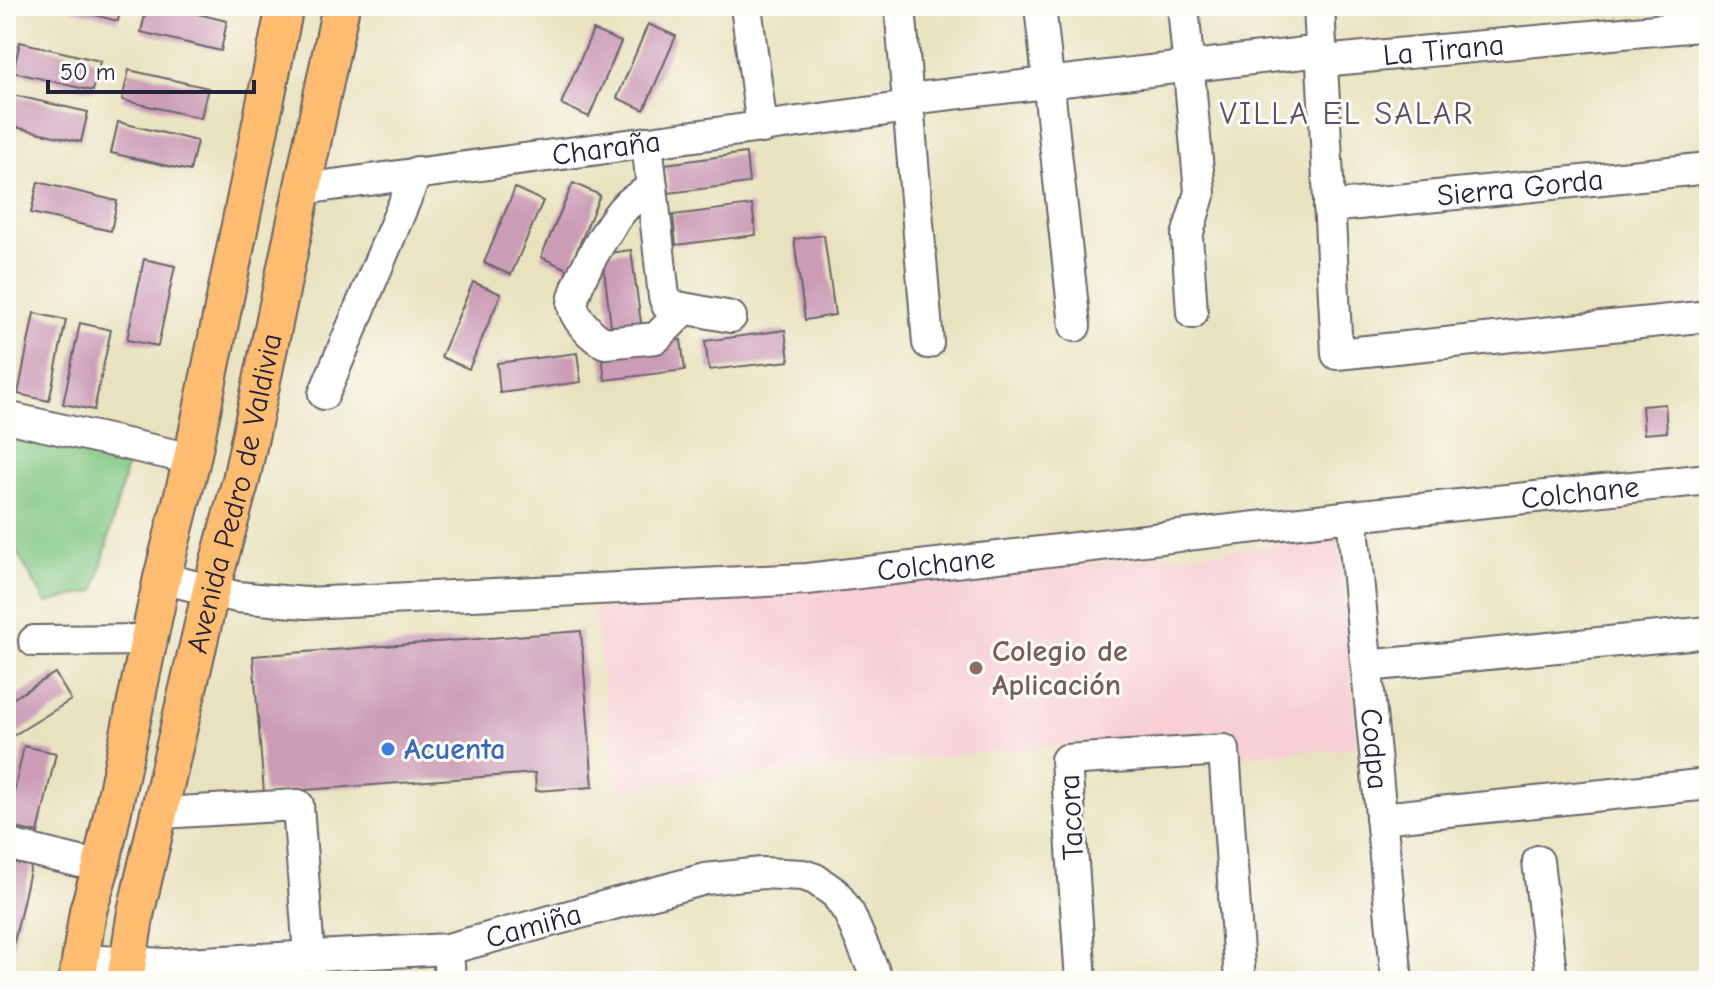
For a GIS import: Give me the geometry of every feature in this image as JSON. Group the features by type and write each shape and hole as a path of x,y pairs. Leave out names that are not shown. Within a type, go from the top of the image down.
{"main road":[{"name":"Avenida Pedro de Valdivia","path":"78,971 88,911 101,867 162,578 192,459 285,6"},
{"path":"312,147 302,128 321,6"},
{"name":"Avenida Pedro de Valdivia","path":"127,972 136,911 211,590 241,480 341,6"}],"street":[{"path":"746,6 762,128"},
{"path":"900,6 928,343"},
{"path":"1040,6 1075,326"},
{"path":"1183,6 1200,192 1187,236 1192,313"},
{"path":"1319,6 1337,354 1709,316"},
{"name":"La Tirana","path":"1321,56 1709,25"},
{"name":"Charaña","path":"303,189 762,128 1048,83 1321,56"},
{"path":"647,142 667,305 731,317"},
{"name":"Sierra Gorda","path":"1329,207 1709,168"},
{"path":"324,394 417,172"},
{"path":"652,188 626,206 588,263 572,303 575,315 599,341 605,343 656,338 685,309"},
{"path":"6,417 192,459"},
{"name":"Colchane","path":"162,578 237,597 306,603 807,579 1352,516 1709,479"},
{"name":"Codpa","path":"1352,516 1397,981"},
{"path":"1367,666 1709,632"},
{"path":"34,641 150,640"},
{"name":"Tacora","path":"1081,981 1066,760 1224,750 1240,981"},
{"path":"1381,818 1709,784"},
{"path":"161,813 298,805 300,964"},
{"path":"6,844 101,867"},
{"path":"1538,861 1552,981"},
{"name":"Camiña","path":"78,971 127,972 166,964 300,964 448,949 705,879 762,873 815,879 835,893 843,902 878,981"},
{"path":"448,949 450,981"}],"shaded area":[{"name":"Colegio de Aplicación","path":"1339,540 1357,747 1240,756 1236,728 618,788 593,608"}],"green space":[{"path":"6,431 129,457 95,591 46,603 6,533"}],"building":[{"path":"59,6 121,6 118,21"},
{"path":"147,6 165,6 227,21 221,51 141,32"},
{"path":"648,24 676,36 644,110 617,98"},
{"path":"593,30 621,42 589,117 561,104"},
{"path":"20,42 100,61 93,91 13,72"},
{"path":"129,70 208,88 201,118 122,100"},
{"path":"8,94 88,112 81,142 6,125"},
{"path":"118,122 197,141 190,171 111,153"},
{"path":"746,153 749,183 669,193 665,164"},
{"path":"6,177 15,179 7,212 6,212"},
{"path":"38,182 117,201 111,231 31,213"},
{"path":"573,183 600,195 569,270 541,257"},
{"path":"515,188 543,201 511,275 484,263"},
{"path":"752,205 756,235 676,245 673,215"},
{"path":"824,235 835,315 805,320 794,239"},
{"path":"631,250 642,330 612,334 602,254"},
{"path":"144,259 175,266 158,346 127,340"},
{"path":"473,282 501,294 469,369 441,357"},
{"path":"34,313 66,320 49,401 18,394"},
{"path":"80,323 111,330 94,410 63,404"},
{"path":"785,330 789,361 709,370 705,341"},
{"path":"681,340 685,370 605,380 601,351"},
{"path":"577,353 581,382 500,393 497,363"},
{"path":"1665,404 1667,432 1644,434 1642,406"},
{"path":"581,631 593,787 536,791 535,773 264,793 253,656"},
{"path":"55,673 71,700 6,740 6,703"},
{"path":"24,746 56,753 38,833 7,826"},
{"path":"6,861 31,866 13,947 6,945"}],"place":[{"name":"Colegio de Aplicación","path":"976,668"},
{"name":"Acuenta","path":"388,749"}],"district":[{"name":"VILLA EL SALAR","path":"1347,113"}]}
